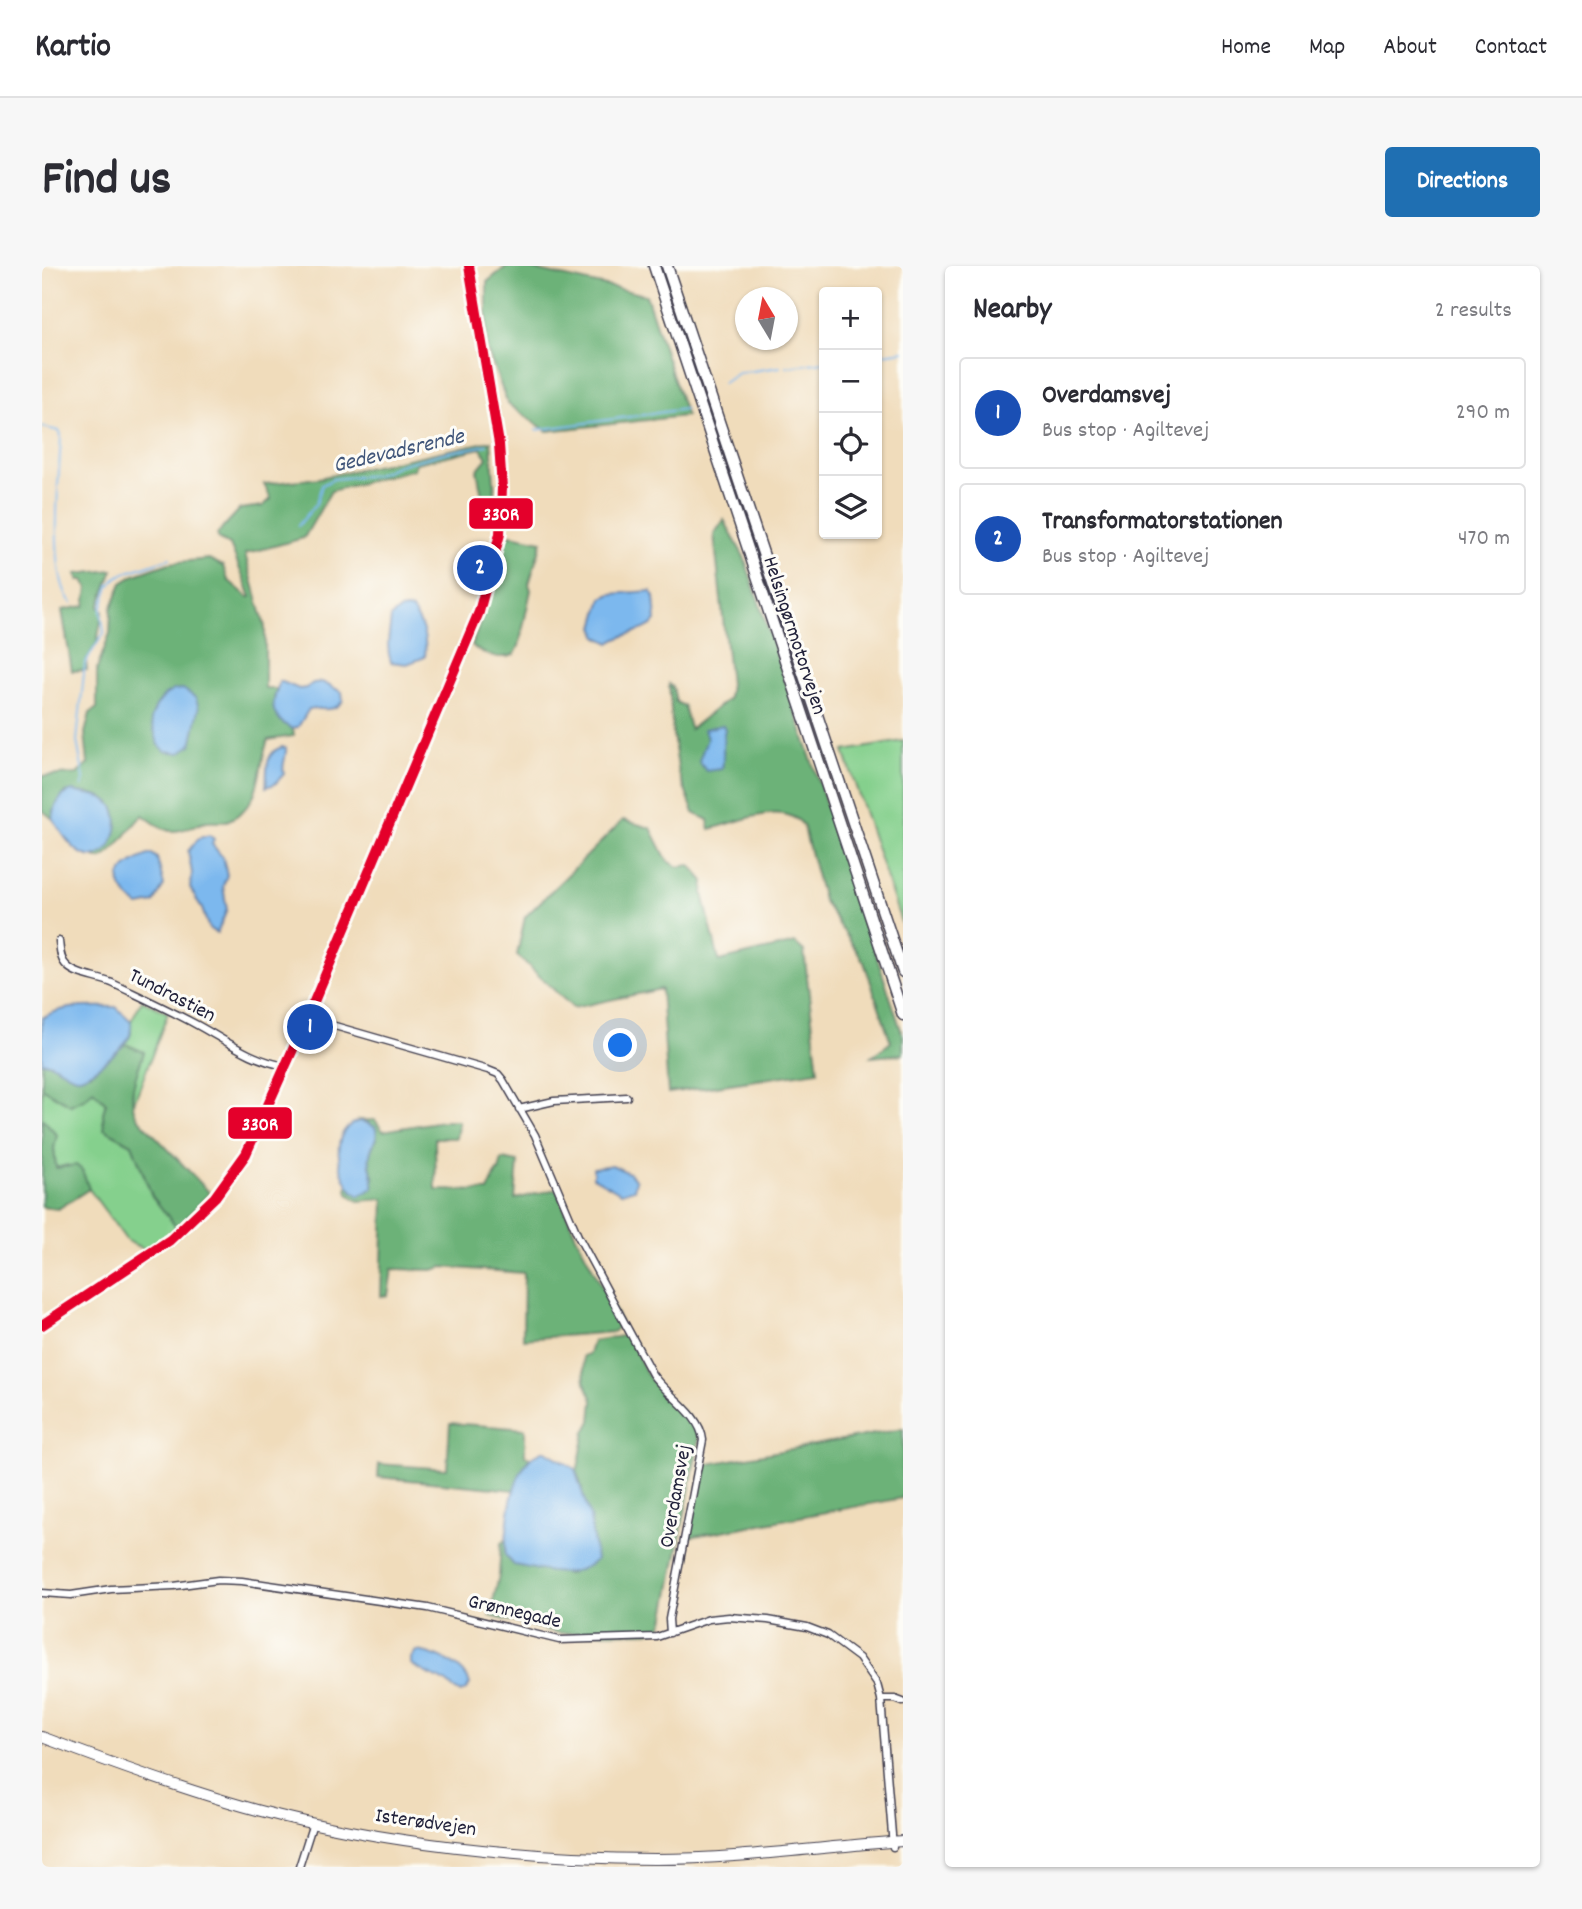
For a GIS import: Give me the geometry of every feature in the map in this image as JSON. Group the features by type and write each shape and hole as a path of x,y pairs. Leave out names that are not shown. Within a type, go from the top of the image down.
{"highway":[{"name":"Helsingørmotorvejen","path":"654,266 903,1015"},
{"name":"Helsingørmotorvejen","path":"667,266 903,972"}],"main road":[{"name":"Isterødvejen","path":"42,1737 134,1772 201,1793 313,1823 414,1840 532,1854 654,1859 898,1844"}],"street":[{"path":"42,1325 141,1261 193,1220 215,1197 246,1154 307,1018 479,612 493,566 502,511 501,468 469,266"},
{"name":"Tundrastien","path":"59,941 62,960 74,971 106,981 158,1004 246,1054 267,1063 286,1066"},
{"name":"Overdamsvej","path":"307,1018 488,1070 498,1074 503,1080 535,1135 578,1236 652,1374 661,1387 692,1417 702,1432 703,1440 669,1619 670,1633"},
{"path":"519,1109 554,1101 626,1097"},
{"name":"Grønnegade","path":"42,1593 71,1595 218,1580 242,1581 415,1605 559,1640 639,1638 670,1633 709,1619 729,1617 807,1627 828,1635 859,1658 877,1684 898,1844"},
{"path":"881,1699 903,1702"},
{"path":"299,1867 313,1823"}],"green space":[{"path":"507,266 518,266 646,295 686,416 547,431 508,404 487,350 487,282"},
{"path":"491,441 495,494 493,506 484,507 477,470 487,458 481,448 416,463 414,469 331,491 304,538 245,554 265,627 265,689 277,689 274,701 276,712 282,722 293,729 294,736 268,740 257,786 248,805 240,813 226,821 205,822 177,831 166,830 143,815 117,846 100,859 95,857 111,842 117,820 108,801 90,794 70,792 65,793 54,810 53,819 42,810 42,776 77,774 88,764 85,733 90,713 97,708 97,669 110,633 111,609 122,583 135,575 169,563 209,559 223,566 228,580 251,597 230,545 219,540 217,534 240,509 263,506 271,499 264,484 319,478"},
{"path":"724,520 744,557 903,1036 903,1054 871,1057 891,1042 864,962 823,900 803,825 784,814 772,814 710,829 708,820 694,813 679,774 669,684 673,687 676,702 684,706 690,729 728,699 730,684 714,534"},
{"path":"511,535 542,541 529,584 531,590 519,646 515,654 498,657 481,652 472,645 496,576 504,541"},
{"path":"113,570 99,607 103,610 97,643 86,661 87,670 72,671 62,610 85,606 88,588 84,580 79,580 76,574"},
{"path":"903,741 903,928 844,751"},
{"path":"623,820 651,828 667,860 678,867 690,865 704,881 703,894 719,961 795,943 804,951 818,1071 668,1093 661,989 573,1008 517,955 525,917"},
{"path":"142,1000 168,1013 132,1108 133,1084 144,1052 125,1044 131,1034 131,1021"},
{"path":"125,1044 144,1052 132,1094 138,1118 210,1193 177,1228 152,1196 132,1144 104,1129 103,1113 106,1103 93,1090 86,1098 70,1105 42,1088 42,1062 54,1064 66,1072 91,1073"},
{"path":"42,1088 71,1105 93,1089 106,1103 103,1113 104,1129 132,1144 152,1196 177,1228 146,1250 127,1241 89,1189 82,1170 67,1165 56,1168 54,1148 57,1135 42,1118"},
{"path":"42,1118 57,1135 54,1148 56,1168 76,1165 82,1170 89,1189 58,1209 42,1207"},
{"path":"357,1120 375,1120 383,1131 442,1121 459,1121 456,1138 435,1138 436,1190 488,1191 502,1159 518,1162 515,1199 556,1189 576,1236 621,1323 614,1332 523,1339 524,1273 443,1267 433,1270 392,1269 388,1295 381,1296 384,1199 358,1201 348,1194 347,1188 350,1185 353,1192 374,1179 370,1158 371,1149 377,1139 369,1123"},
{"path":"627,1335 651,1380 690,1419 698,1432 699,1440 664,1621 660,1629 647,1632 559,1633 490,1616 499,1575 501,1543 506,1539 505,1554 545,1570 569,1574 582,1488 577,1473 585,1432 591,1421 593,1400 585,1382 583,1356 589,1354 593,1341"},
{"path":"450,1423 525,1429 525,1455 530,1458 514,1490 378,1477 379,1464 447,1469"},
{"path":"903,1429 903,1498 689,1537 703,1465"}],"water":[{"path":"651,591 656,621 610,643 598,637 594,627 602,598 611,594"},
{"path":"400,610 412,610 421,626 425,638 425,657 407,664 391,662 388,645 391,617"},
{"path":"280,681 299,689 322,682 342,692 343,701 332,709 309,709 298,727 293,729 279,720 274,709"},
{"path":"183,689 196,698 199,709 191,745 180,753 165,751 158,744 151,719 156,706 165,695"},
{"path":"723,725 722,769 706,771 699,761 707,739 704,729"},
{"path":"282,747 286,748 284,774 275,784 266,787 269,758"},
{"path":"73,791 98,796 112,806 117,825 110,846 103,853 95,856 80,853 53,819 58,801"},
{"path":"209,835 214,839 212,844 223,858 227,875 223,886 227,910 217,933 209,929 190,888 192,873 188,851 199,838"},
{"path":"152,854 157,858 164,885 154,903 139,906 123,891 120,885 121,874 132,863"},
{"path":"116,1007 131,1021 130,1036 97,1068 77,1077 52,1064 42,1062 42,1018 68,1008"},
{"path":"362,1121 375,1127 377,1134 369,1158 373,1188 359,1196 345,1178 339,1154 344,1132 351,1124"},
{"path":"612,1165 629,1173 636,1180 634,1189 621,1193 593,1177 593,1168"},
{"path":"544,1450 575,1469 590,1517 596,1560 577,1571 557,1573 514,1565 505,1555 513,1491 523,1468 533,1456"},
{"path":"416,1651 440,1657 462,1671 470,1684 466,1690 461,1693 411,1664 411,1658"}],"waterway":[{"name":"Gedevadsrende","path":"882,354 903,351"},
{"name":"Gedevadsrende","path":"787,367 819,363"},
{"name":"Gedevadsrende","path":"723,383 738,373 780,367"},
{"name":"Gedevadsrende","path":"536,430 685,409"},
{"path":"42,427 59,431 61,435 57,548 64,590 72,603"},
{"name":"Gedevadsrende","path":"298,526 316,504 322,485 333,479 376,475 399,465 487,445"},
{"name":"Gedevadsrende","path":"82,787 84,779 77,741 85,663 104,633 101,610 109,586 125,573 170,558"}],"transit line":[{"name":"330R","path":"42,1325 170,1240 215,1197 246,1154 307,1018 479,612 500,534 502,488 499,444 469,266"}],"place":[{"name":"Transformatorstationen","path":"480,568"},
{"name":"Overdamsvej","path":"310,1027"}]}
